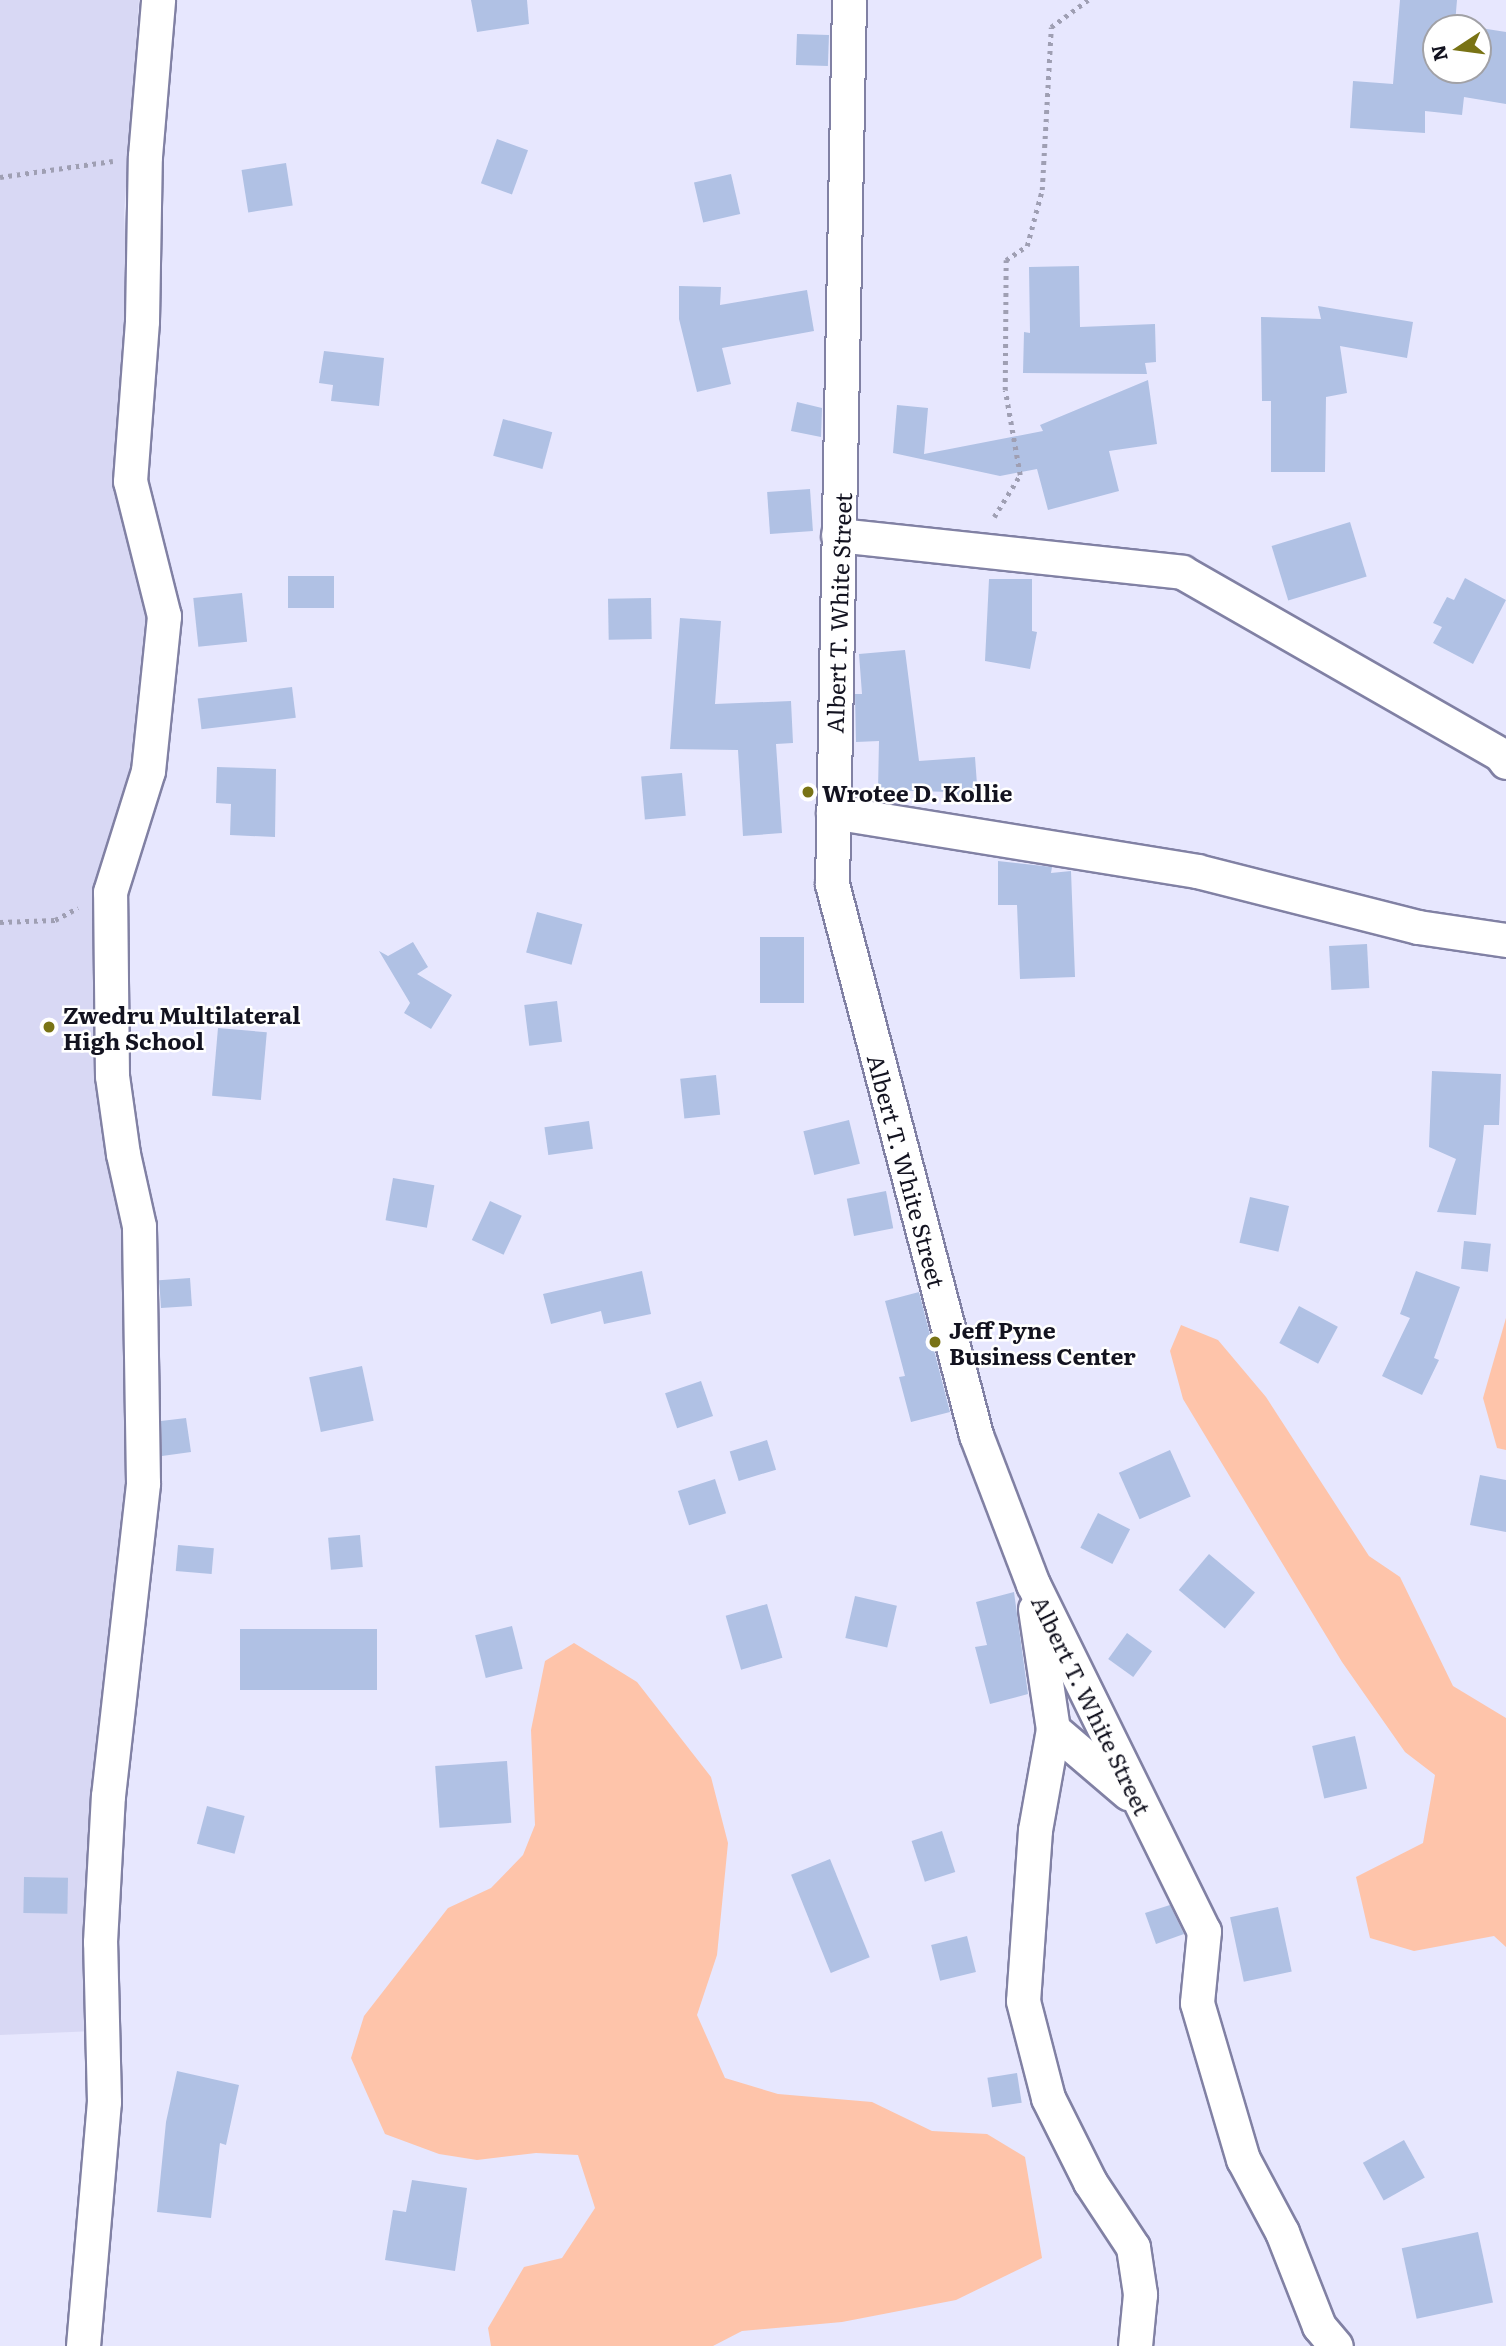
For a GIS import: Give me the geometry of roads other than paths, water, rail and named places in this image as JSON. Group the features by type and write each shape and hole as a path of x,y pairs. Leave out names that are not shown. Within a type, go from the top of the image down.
{"street":[{"path":"83,2346 104,2102 100,1942 108,1796 143,1483 139,1226 122,1154 112,1076 110,892 148,771 164,616 130,481 142,321 145,156 158,0"},
{"name":"Albert T. White Street","path":"849,0 832,884 976,1435 1033,1584 1204,1931 1197,2003 1243,2159 1282,2232 1319,2326 1336,2346"},
{"path":"838,535 1182,572 1500,754 1506,762"},
{"path":"833,812 1197,871 1418,927 1506,940"},
{"path":"1033,1584 1053,1729 1035,1830 1023,2001 1048,2098 1090,2182 1133,2247 1140,2294 1135,2346"},
{"path":"1053,1729 1138,1801"}],"place":[{"name":"Wrotee D. Kollie","path":"808,792"},
{"name":"Zwedru Multilateral High School","path":"49,1027"},
{"name":"Jeff Pyne Business Center","path":"935,1342"}]}
